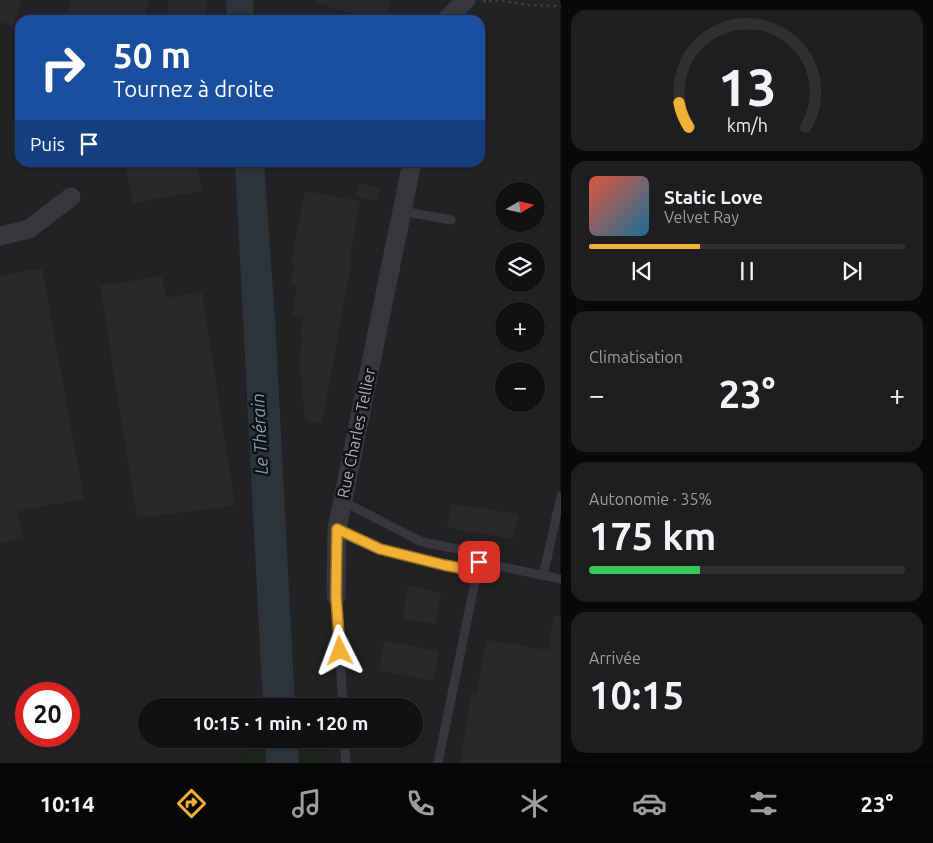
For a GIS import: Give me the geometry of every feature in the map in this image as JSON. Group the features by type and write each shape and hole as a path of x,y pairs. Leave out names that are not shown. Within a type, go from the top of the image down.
{"street":[{"path":"446,15 447,0"},
{"path":"454,15 478,1"},
{"name":"Rue Charles Tellier","path":"336,596 337,529 411,167"},
{"path":"0,236 29,229 71,197"}],"lane":[{"path":"402,211 451,220"},
{"path":"543,576 560,496"},
{"path":"342,501 422,542 463,550 479,562 560,579"},
{"path":"337,529 380,549 444,565 460,568 479,562"},
{"path":"438,763 479,562"},
{"name":"Rue Charles Tellier","path":"336,596 342,698"},
{"path":"345,748 346,763"}],"path":[{"path":"478,1 508,0 527,5 560,6"}],"shaded area":[{"path":"0,0 560,0 560,763 0,763"},
{"path":"252,748 331,748 332,763 228,763"}],"water":[{"path":"226,0 253,0 254,15 227,15"},
{"name":"Le Thérain","path":"235,167 264,167 275,319 295,698 263,698"},
{"path":"265,748 298,748 299,763 266,763"}],"building":[{"path":"0,0 21,0 13,26 0,22"},
{"path":"71,0 149,0 144,15 67,15"},
{"path":"167,0 206,0 207,15 168,15"},
{"path":"317,0 391,0 386,15 357,15 317,3"},
{"path":"126,167 197,167 202,191 133,203"},
{"path":"359,183 380,188 377,202 356,197"},
{"path":"305,191 360,201 350,258 352,259 322,424 305,420 299,358 303,336 300,336 303,318 292,316 297,285 290,284 294,263 291,262"},
{"path":"42,268 84,499 18,511 23,539 0,543 0,276"},
{"path":"162,276 166,298 202,292 235,506 137,518 100,286"},
{"path":"452,504 518,514 513,539 447,528"},
{"path":"408,586 441,592 436,624 402,619"},
{"path":"554,616 561,617 561,763 460,763 471,694 476,695 486,640 548,650"},
{"path":"384,641 438,651 434,681 379,670"}],"route":[{"path":"340,651 336,596 337,529 380,549 418,559 460,568 479,562"}]}
